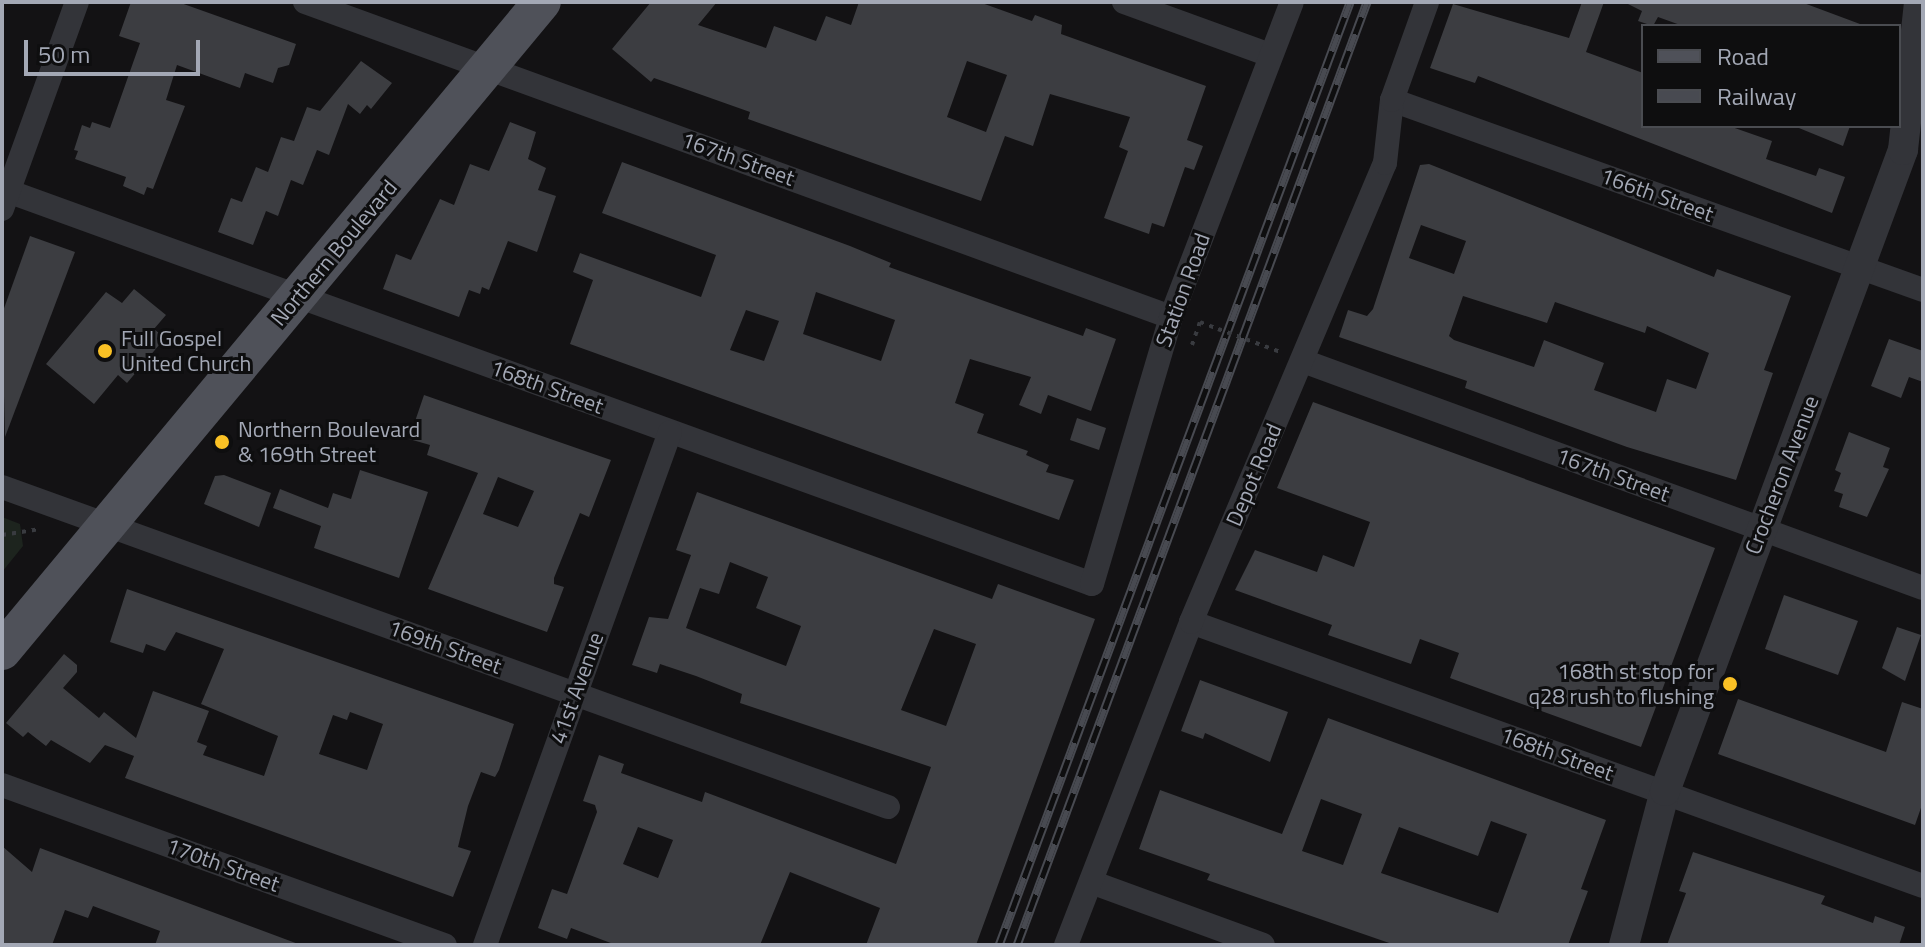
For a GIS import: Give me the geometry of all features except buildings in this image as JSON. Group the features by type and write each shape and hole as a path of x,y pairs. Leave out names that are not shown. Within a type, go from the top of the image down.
{"main road":[{"name":"Northern Boulevard","path":"2,651 542,2"}],"street":[{"path":"4,196 77,2"},
{"name":"167th Street","path":"305,2 1171,317"},
{"path":"1124,2 1270,55"},
{"name":"Station Road","path":"1092,584 1171,317 1292,2"},
{"name":"Depot Road","path":"1066,945 1293,357 1385,163 1392,100 1427,2"},
{"name":"Crocheron Avenue","path":"1624,945 1665,791 1903,150 1919,2"},
{"name":"166th Street","path":"1392,100 1923,290"},
{"name":"168th Street","path":"4,196 297,297 1092,584"},
{"name":"167th Street","path":"1293,357 1923,588"},
{"name":"41st Avenue","path":"485,945 670,432"},
{"name":"169th Street","path":"2,487 888,807"},
{"name":"168th Street","path":"1191,622 1923,886"},
{"name":"170th Street","path":"2,785 445,945"},
{"path":"1091,882 1263,945"}],"path":[{"path":"1192,345 1200,322 1293,357"},
{"path":"2,535 39,529"}],"shaded area":[{"path":"2,517 20,524 23,546 2,572"}],"railway":[{"path":"999,945 1350,2"},
{"path":"1017,945 1367,2"}],"place":[{"name":"Full Gospel United Church","path":"105,351"},
{"name":"Northern Boulevard & 169th Street","path":"222,442"},
{"name":"168th st stop for q28 rush to flushing","path":"1730,684"}]}
